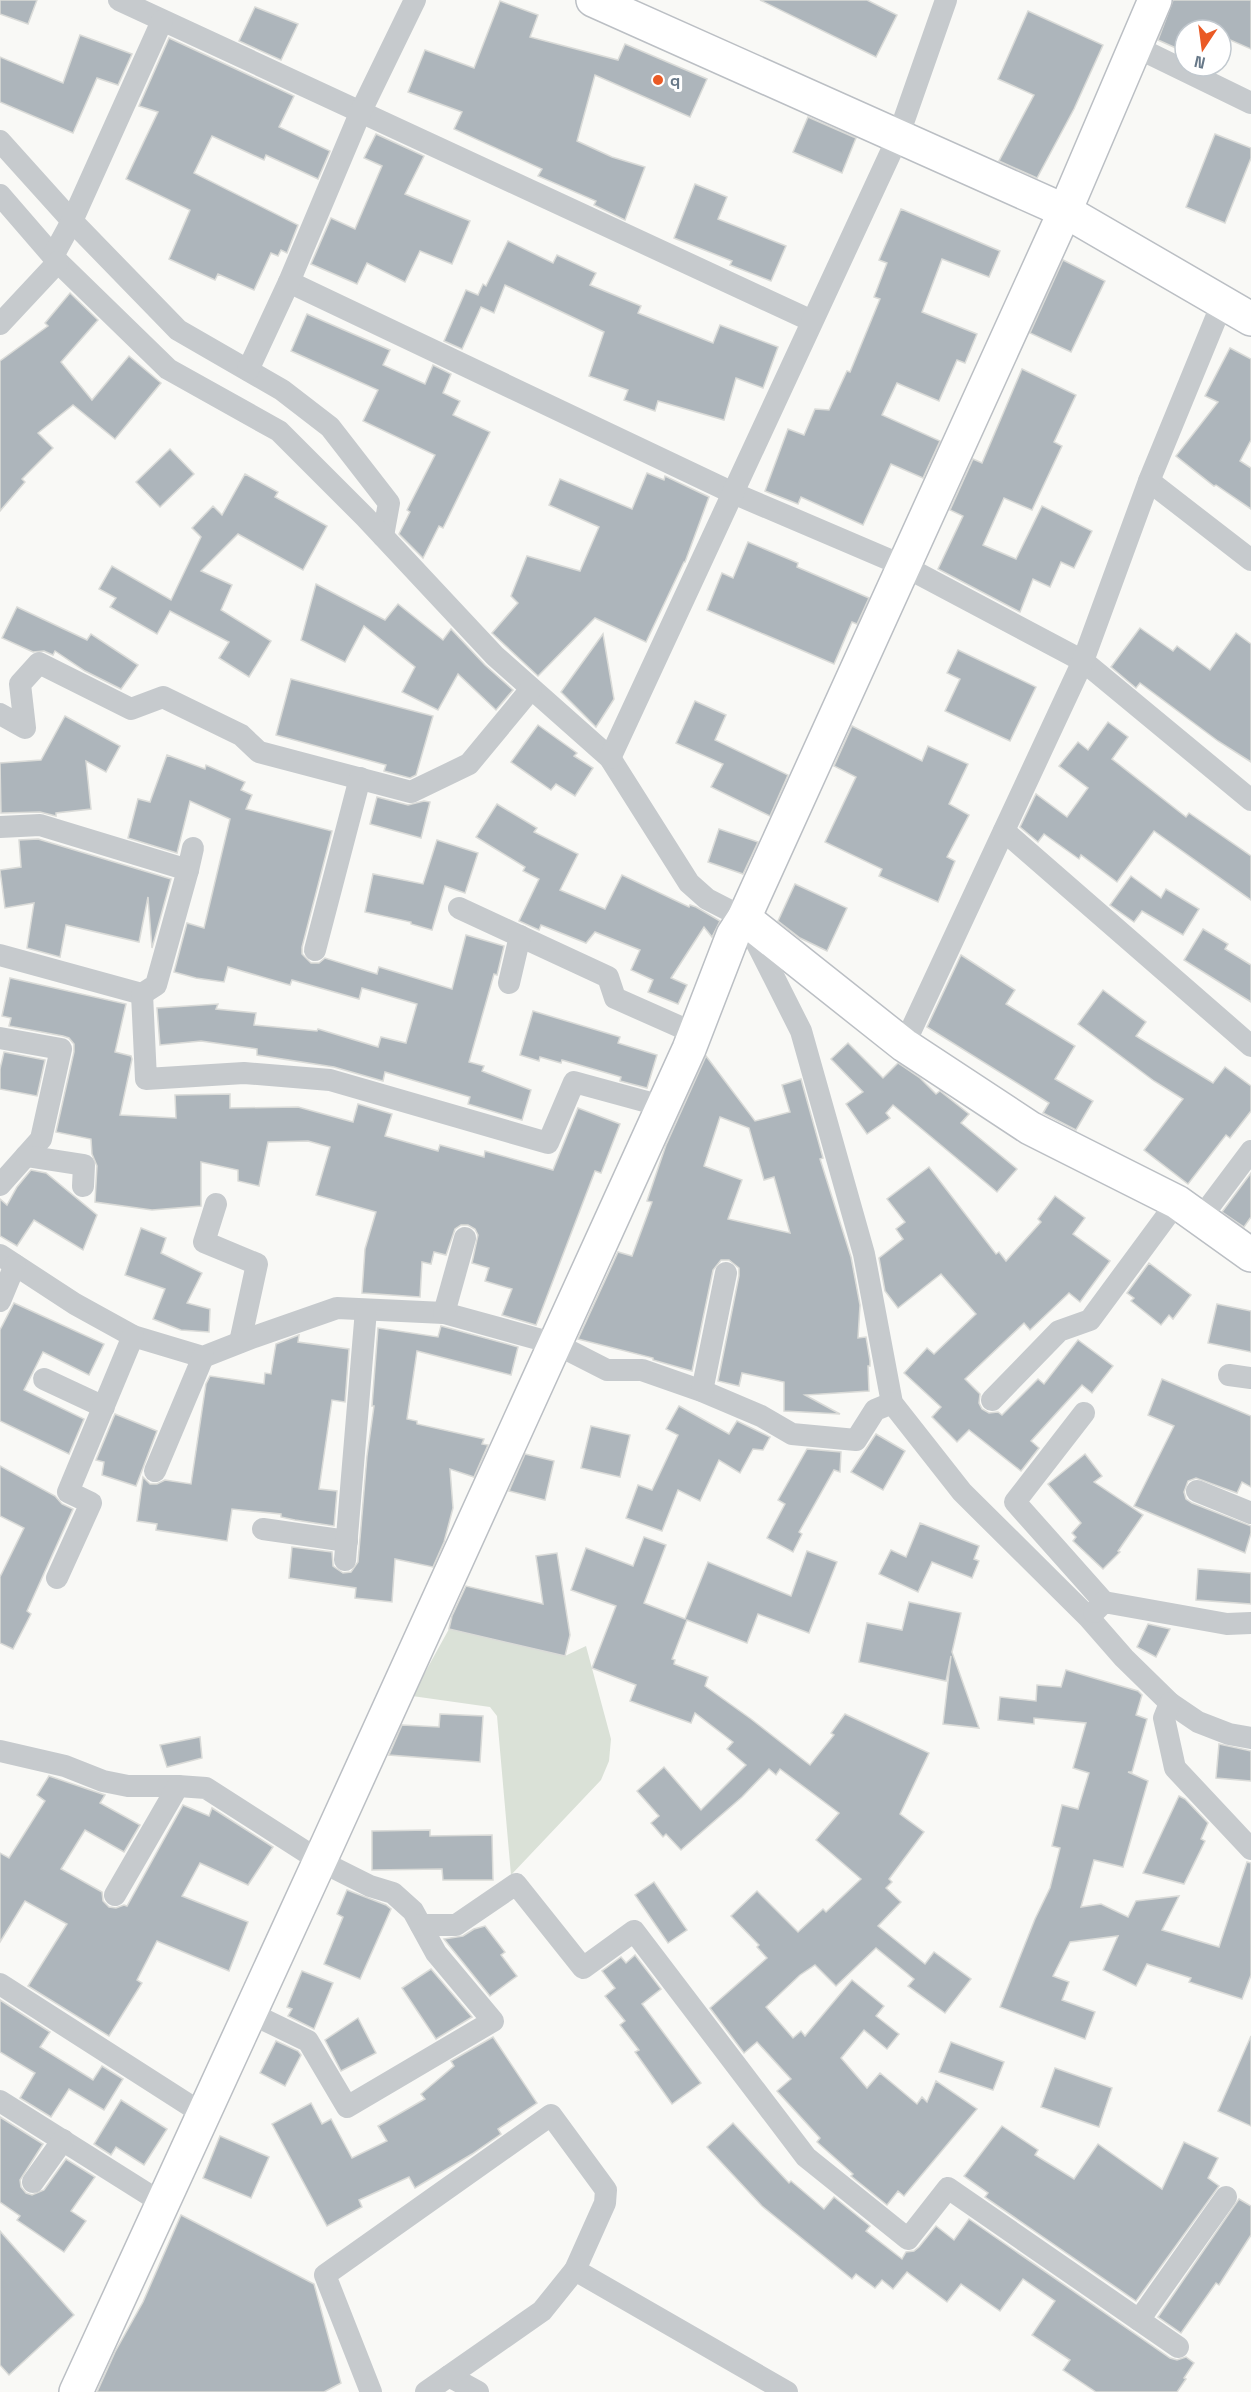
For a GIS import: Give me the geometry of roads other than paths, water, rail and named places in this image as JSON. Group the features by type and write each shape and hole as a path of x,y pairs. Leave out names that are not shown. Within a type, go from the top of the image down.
{"street":[{"path":"119,0 812,321"},
{"path":"248,370 361,111 415,0"},
{"path":"593,0 1065,211 1251,319"},
{"path":"610,758 898,137 946,0"},
{"path":"76,2392 696,1034 733,935 744,918 1065,211 1155,0"},
{"path":"0,324 56,259 162,21"},
{"path":"1134,46 1251,103"},
{"path":"0,141 72,221 178,330 282,390 330,428 389,503 383,536"},
{"path":"0,195 56,259 168,369 279,431 383,536 495,656 610,758 688,883 707,899 744,918 904,1045 1030,1128 1188,1210 1251,1255"},
{"path":"288,282 733,493 904,566 1083,661 1251,800"},
{"path":"904,1045 1083,661 1149,482 1223,301"},
{"path":"1149,482 1251,560"},
{"path":"0,714 25,728 20,684 39,663 131,709 163,697 241,735 259,752 411,792 469,764 531,689"},
{"path":"315,950 360,778"},
{"path":"0,827 40,825 190,859 156,985 142,994 0,955"},
{"path":"1004,831 1251,1047"},
{"path":"459,908 608,976 615,998 696,1034"},
{"path":"744,918 801,1031 864,1254 892,1403 962,1492 1096,1610 1227,1624 1251,1623"},
{"path":"509,983 520,936"},
{"path":"142,994 146,1079 244,1073 330,1080 548,1143 574,1082 662,1106"},
{"path":"0,1038 61,1049 41,1139 3,1177"},
{"path":"992,1400 1059,1331 1090,1320 1188,1210 1251,1151"},
{"path":"26,1156 84,1165 82,1186"},
{"path":"216,1203 204,1242 257,1264 240,1342"},
{"path":"444,1313 465,1238"},
{"path":"0,1301 8,1260 75,1304 133,1336 203,1357 337,1308 444,1313 556,1344 607,1370 642,1370 702,1391 761,1416 792,1434 856,1440 875,1410 892,1403"},
{"path":"702,1391 726,1273"},
{"path":"263,1529 346,1550 366,1310"},
{"path":"57,1578 91,1503 68,1492 133,1336"},
{"path":"155,1471 203,1357"},
{"path":"44,1379 104,1407"},
{"path":"1084,1413 1015,1502 1096,1610 1124,1658 1170,1703 1198,1722 1229,1734 1251,1738"},
{"path":"1197,1491 1251,1513"},
{"path":"1170,1703 1164,1718 1175,1768 1251,1849"},
{"path":"0,1751 65,1766 103,1781 128,1786 206,1788 320,1861 370,1886 393,1893 413,1911 436,1953 493,2021 346,2107 308,2041 250,2013"},
{"path":"115,1895 178,1786"},
{"path":"421,1925 456,1925 516,1884 583,1968 634,1931 806,2157 908,2239 948,2188 1178,2347"},
{"path":"0,1984 203,2114"},
{"path":"0,2101 162,2203"},
{"path":"370,2392 325,2275 551,2115 606,2190 605,2204 575,2270 542,2311 426,2392"},
{"path":"33,2182 63,2140"},
{"path":"1139,2320 1226,2197"},
{"path":"575,2270 787,2392"},
{"path":"449,2376 478,2392"}],"place":[{"name":"q","path":"658,80"}]}
